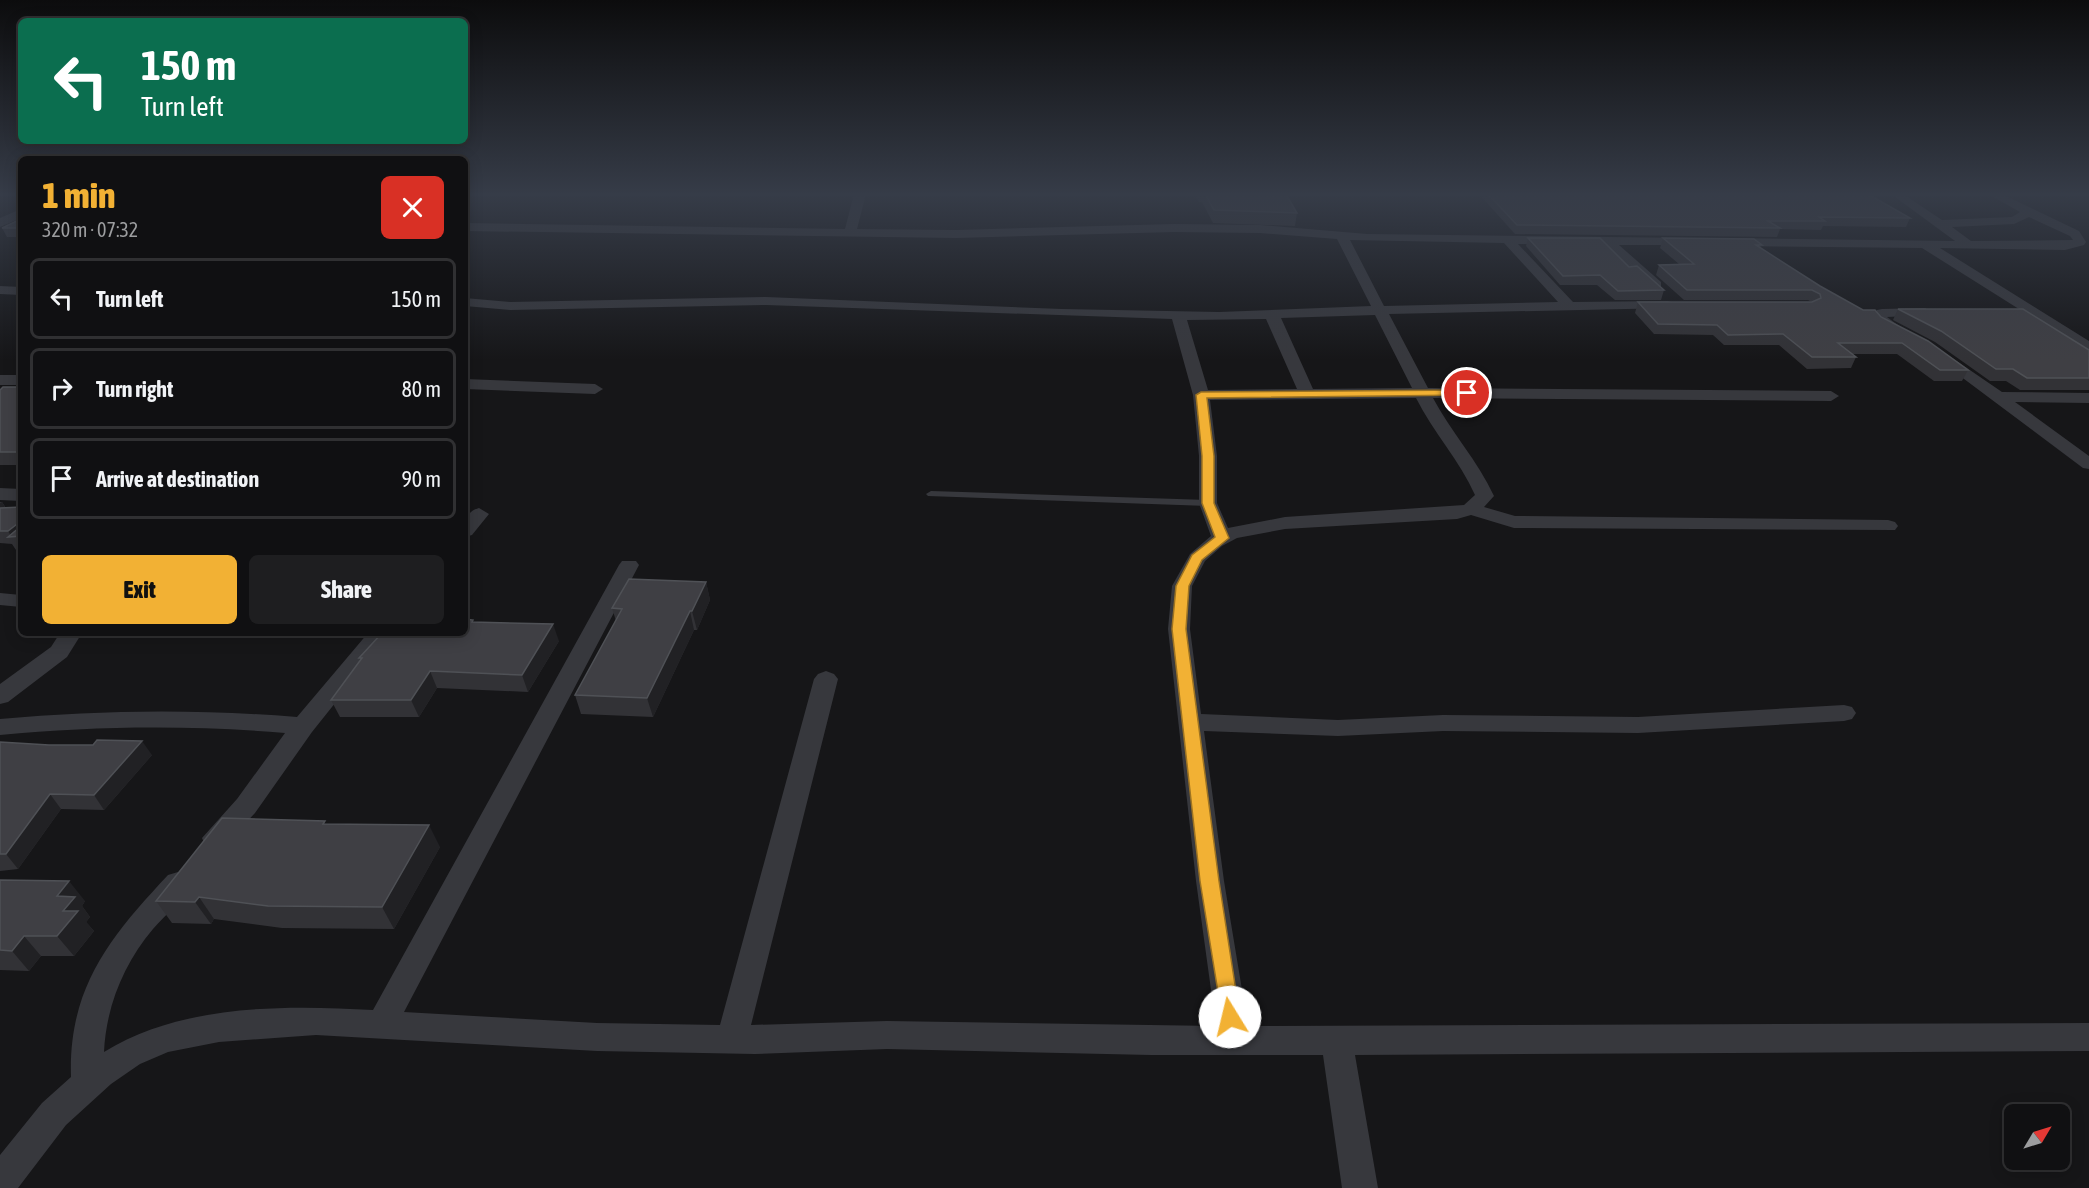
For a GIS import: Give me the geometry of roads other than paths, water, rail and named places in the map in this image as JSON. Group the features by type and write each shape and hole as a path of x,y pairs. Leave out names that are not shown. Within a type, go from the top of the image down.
{"street":[{"path":"1348,249 1438,424 1478,481 1485,496 1471,509"},
{"path":"1517,249 1570,307"},
{"path":"468,302 510,306 766,301 1178,315 1272,315 1678,305 1616,249"},
{"path":"1932,249 2089,348"},
{"path":"0,290 18,291"},
{"path":"1935,312 1890,312 1882,314 1879,319 1881,323 1924,344 2089,464"},
{"path":"2001,313 2034,314"},
{"path":"1178,315 1201,395 1208,456 1208,503 1222,538"},
{"path":"1272,315 1307,394"},
{"path":"0,380 18,380"},
{"path":"468,384 595,389"},
{"path":"1201,395 1422,393 1831,396"},
{"path":"1998,397 2089,398"},
{"path":"0,494 18,495"},
{"path":"1234,1039 1215,921 1179,629 1182,586 1197,558 1222,538 1261,526 1285,523 1426,516 1471,509 1514,522 1888,526"},
{"path":"468,527 479,514"},
{"path":"381,1025 629,565"},
{"path":"0,599 18,601"},
{"path":"0,696 59,652 69,636"},
{"path":"88,1084 85,1054 97,997 128,939 246,806 303,726 378,636"},
{"path":"732,1039 826,679"},
{"path":"1190,722 1338,728 1443,723 1638,725 1844,713"},
{"path":"0,727 75,720 245,721 303,726"},
{"path":"0,1183 54,1114 88,1084 129,1054 164,1038 219,1028 316,1021 597,1037 732,1039 887,1035 1079,1041 2089,1037"},
{"path":"1337,1039 1360,1188"}],"lane":[{"path":"931,494 1208,503"}]}
